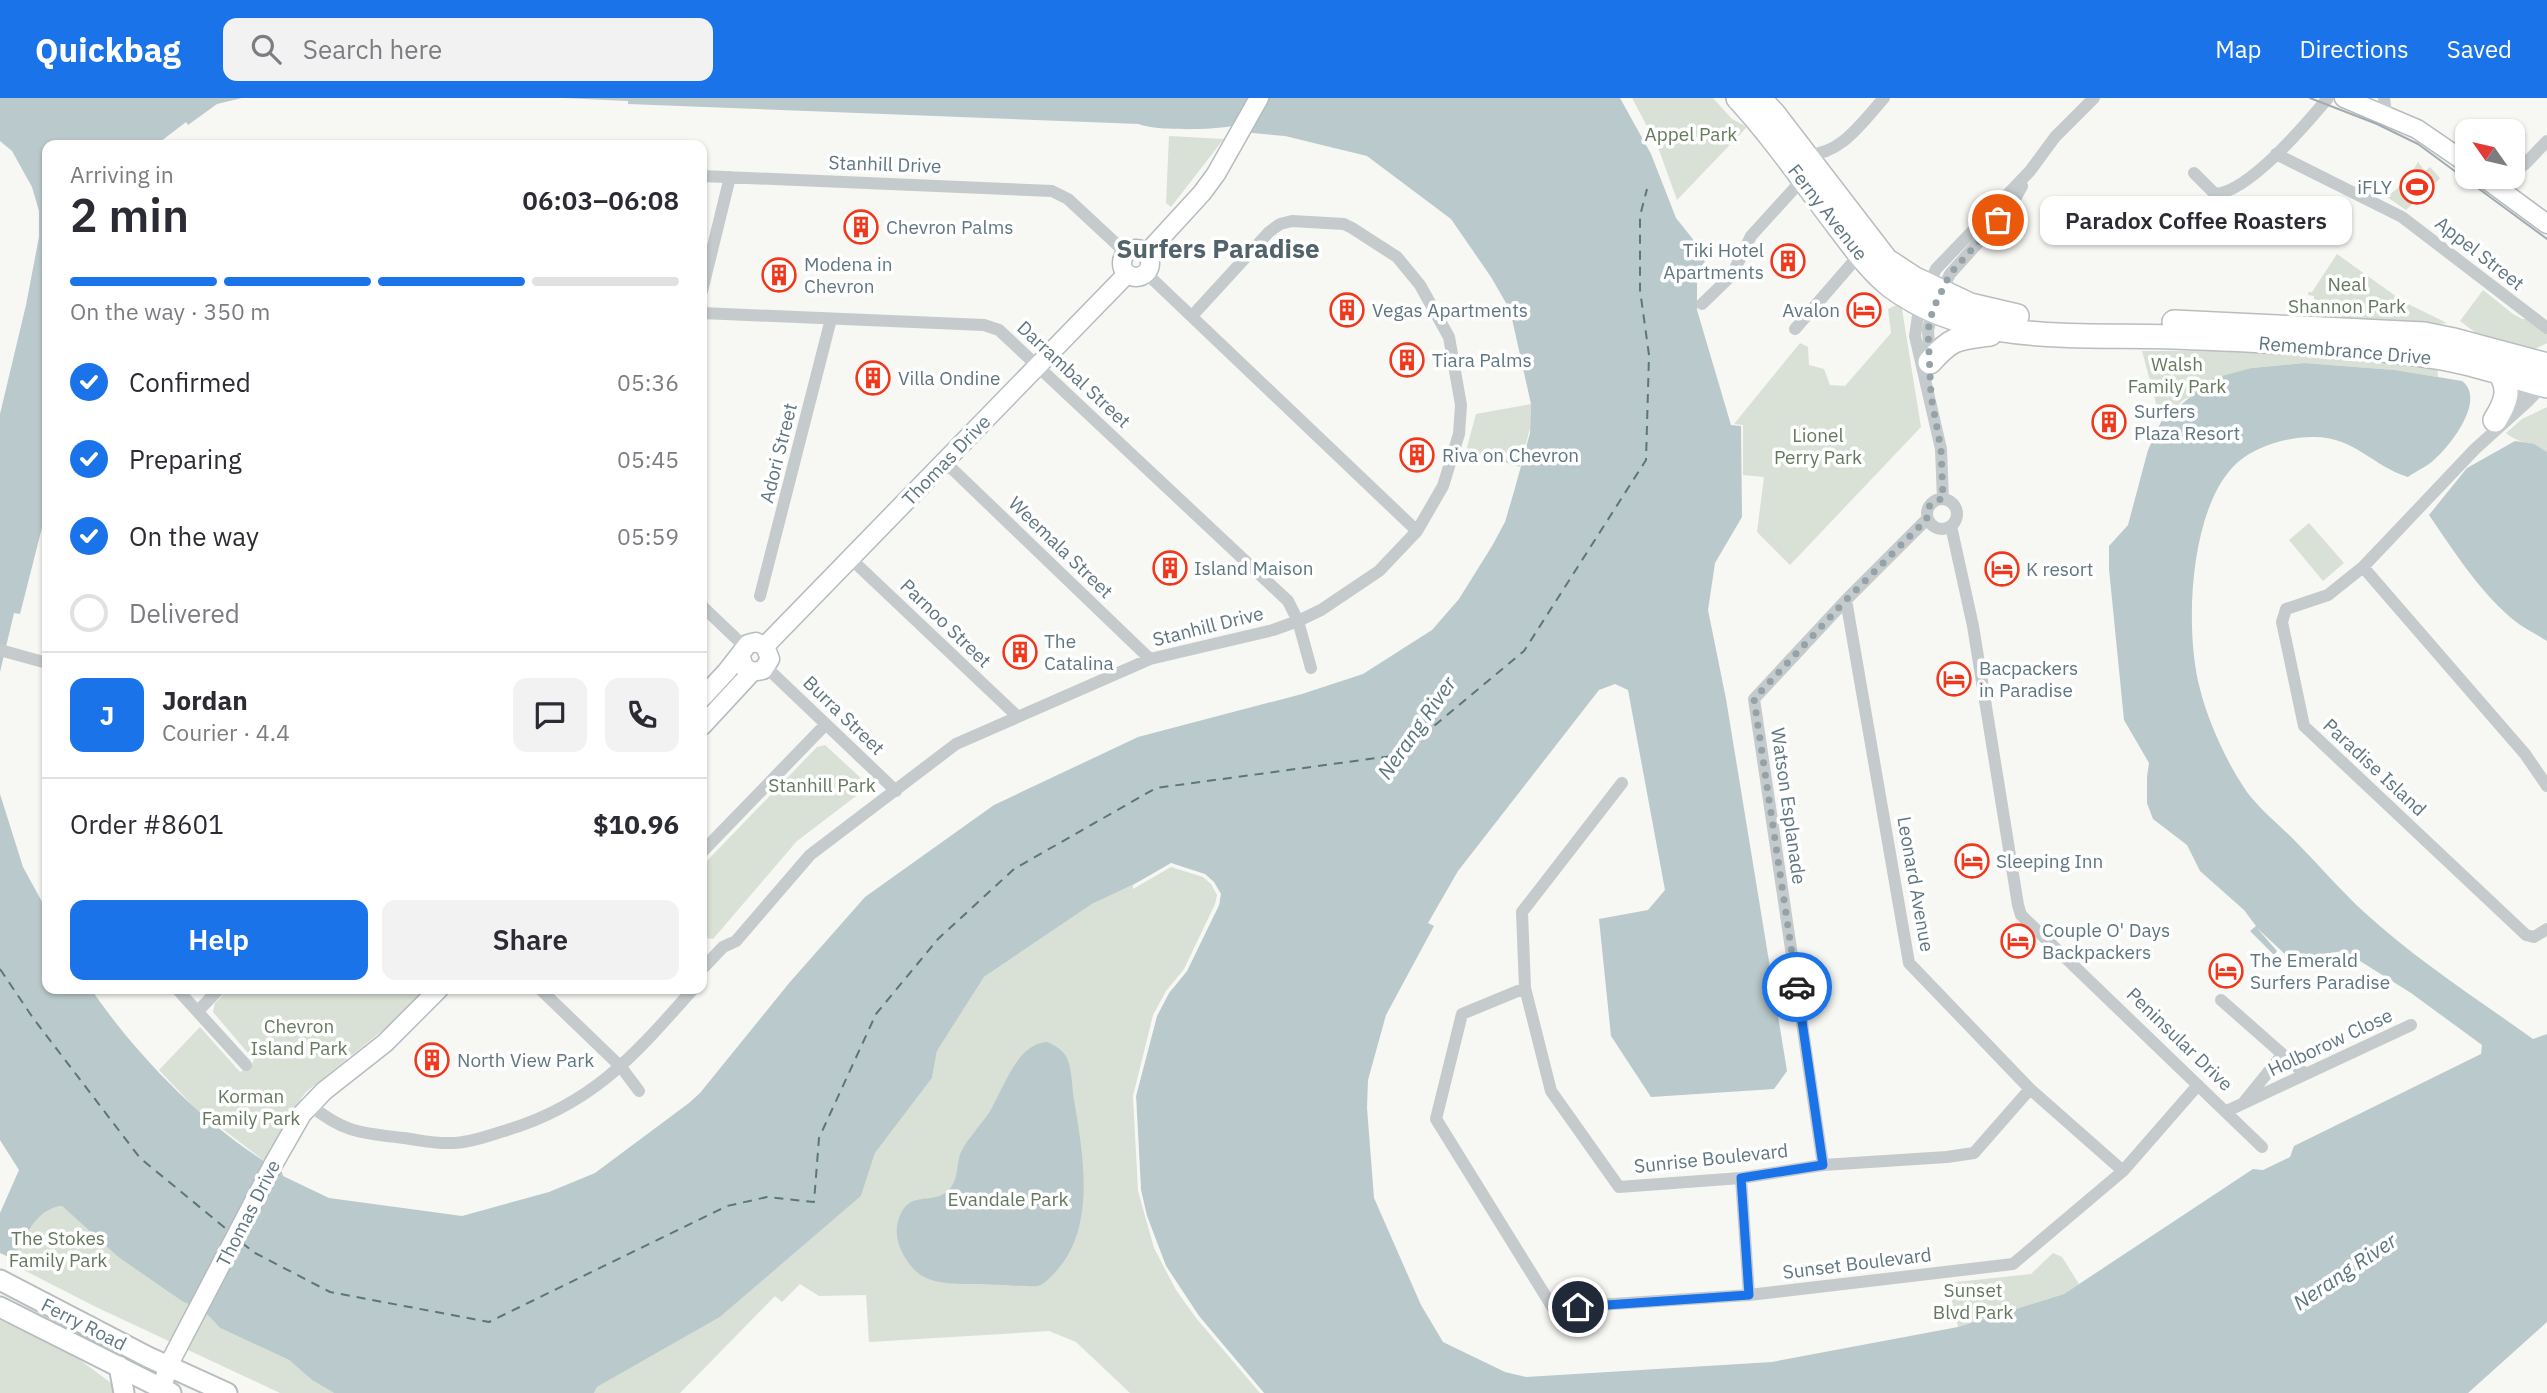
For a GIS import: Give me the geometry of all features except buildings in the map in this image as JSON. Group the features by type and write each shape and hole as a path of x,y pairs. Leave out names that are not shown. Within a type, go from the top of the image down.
{"highway":[{"name":"Ferny Avenue","path":"1738,98 1860,254 1893,288 1930,297"},
{"name":"Ferny Avenue","path":"1759,98 1886,260 1906,274 1930,297"},
{"name":"Remembrance Drive","path":"1930,297 1966,323 2013,331 2190,338 2423,355 2499,372 2544,374"},
{"name":"Remembrance Drive","path":"1930,297 2026,318 2189,322 2424,334 2454,340 2544,374"},
{"path":"1930,362 1944,346 1955,339 2013,331"},
{"path":"2495,420 2507,395 2506,383 2499,372"}],"main road":[{"path":"1146,254 1202,193 1259,98"},
{"path":"2344,98 2385,106 2455,155"},
{"path":"2503,189 2547,225"},
{"path":"1139,249 1146,254 1150,261 1146,272 1139,276 1127,274 1122,266 1126,253 1139,249"},
{"name":"Thomas Drive","path":"765,646 1127,274"},
{"path":"707,692 742,650 756,642 765,646 769,654 759,669 707,721"},
{"path":"742,650 744,667 759,669"},
{"name":"Thomas Drive","path":"158,1390 274,1163 310,1104 385,1043 434,994"},
{"name":"Ferry Road","path":"0,1280 168,1367 226,1393"},
{"name":"Ferry Road","path":"0,1307 119,1366 158,1390"},
{"path":"119,1366 124,1393"}],"street":[{"path":"1804,154 1819,156 1838,146 1884,98"},
{"path":"1943,499 1941,449 1931,396 1915,337 1930,297 1936,269 2030,170 2055,137 2094,98"},
{"path":"2194,173 2211,192 2222,194 2249,178 2276,154 2328,98"},
{"path":"2525,164 2547,141"},
{"name":"Appel Street","path":"2276,154 2402,217 2547,328"},
{"name":"Stanhill Drive","path":"707,176 1052,191 1068,199 1126,253"},
{"path":"707,271 730,177"},
{"path":"1702,304 1732,275 1751,236 1802,180"},
{"path":"2513,199 2514,189"},
{"name":"Stanhill Drive","path":"707,964 723,947 736,941 810,855 956,744 1150,659 1273,630 1298,621 1321,610 1380,571 1417,531 1446,478 1459,434 1461,405 1449,337 1420,285 1397,257 1344,225 1292,221 1280,224 1269,232 1192,316"},
{"path":"1795,329 1860,254"},
{"path":"1146,272 1417,531"},
{"path":"1930,297 1928,337 1931,396"},
{"name":"Darrambal Street","path":"707,313 989,326 1006,336 1288,601 1298,621 1311,668"},
{"name":"Adori Street","path":"760,596 831,319"},
{"name":"Paradise Island","path":"2475,449 2495,420 2544,374"},
{"name":"Paradise Island","path":"2544,374 2363,567 2328,595 2290,607 2282,615 2282,627 2304,726 2526,935 2534,937 2547,929"},
{"name":"Weemala Street","path":"945,462 1150,659"},
{"path":"1935,501 1950,501 1956,510 1956,519 1951,526 1944,529 1935,528 1927,519 1928,506 1935,501"},
{"name":"Watson Esplanade","path":"1823,1165 1754,699 1846,600 1927,519"},
{"name":"Peninsular Drive","path":"1951,526 1972,626 2021,915 2262,1147"},
{"name":"Parnoo Street","path":"850,558 1017,716"},
{"path":"2363,567 2525,754 2547,786"},
{"name":"Leonard Avenue","path":"1846,600 1909,962 2030,1089 2123,1171"},
{"path":"707,612 742,650"},
{"path":"0,650 42,662"},
{"name":"Burra Street","path":"759,669 826,724 896,790"},
{"path":"707,847 826,724"},
{"name":"Sunrise Boulevard","path":"1622,783 1522,912 1525,988 1551,1091 1619,1187 1741,1178 1823,1165 1974,1153 2030,1089"},
{"name":"Sunset Boulevard","path":"1525,988 1462,1014 1436,1119 1553,1308 1749,1295 2013,1264 2123,1171 2198,1085"},
{"path":"182,994 246,1065"},
{"path":"198,1011 214,994"},
{"path":"545,994 621,1067 639,1091"},
{"path":"310,1104 324,1116 349,1130 450,1143 536,1122 574,1103 621,1067 688,994"},
{"path":"2221,1000 2305,1074"},
{"name":"Holborow Close","path":"2227,1111 2412,1025"},
{"path":"2241,1105 2282,1055"},
{"path":"1741,1178 1749,1295"}],"green space":[{"name":"Appel Park","path":"1632,98 1713,98 1732,119 1747,127 1677,200 1658,147"},
{"path":"1169,136 1223,139 1226,136 1171,207 1166,203"},
{"name":"iFLY","path":"2418,162 2425,171 2430,167 2440,178 2421,201 2413,203 2406,210 2387,197 2408,179"},
{"name":"Neal Shannon Park","path":"2337,254 2404,302 2447,323 2414,328 2307,317 2304,305 2308,305 2308,301 2314,301 2314,296 2308,295 2308,292 2312,292"},
{"path":"2483,290 2513,314 2527,319 2547,333 2547,343 2533,350 2480,336 2460,321"},
{"name":"Lionel Perry Park","path":"1901,303 1921,427 1790,565 1757,532 1764,477 1743,475 1743,425 1734,424 1800,343 1808,347 1809,365 1824,369 1830,385 1845,386 1891,333 1888,309"},
{"name":"Walsh Family Park","path":"2291,350 2437,364 2438,377 2395,370 2304,363 2252,368 2183,400 2161,422 2142,351"},
{"path":"1531,404 1530,428 1520,467 1466,451 1476,414"},
{"path":"2547,407 2547,453 2506,433 2522,419"},
{"path":"2309,523 2344,563 2323,581 2289,540"},
{"name":"Stanhill Park","path":"825,745 864,781 864,790 797,841 713,939 707,938 707,861 817,747"},
{"name":"Evandale Park","path":"1171,863 1205,874 1218,889 1166,1266 1264,1393 1130,1393 1076,1342 1049,1331 869,1342 866,1295 819,1296 800,1284 782,1302 775,1296 680,1393 594,1393 597,1387 720,1317 861,1196 875,1153 932,1078 937,1051 984,977 1092,904 1162,871"},
{"path":"224,994 422,994 393,1022 306,1092 267,1163 195,1108 159,1070 200,1027 240,1072 250,1067 254,1060 213,1012 215,1003"},
{"name":"The Stokes Family Park","path":"62,1206 117,1256 204,1311 220,1328 289,1360 312,1380 334,1393 280,1393 96,1307 10,1263 37,1220 52,1208"},
{"name":"Sunset Blvd Park","path":"2053,1253 2062,1257 2079,1284 2064,1294 1958,1327 1948,1283 2031,1274"},
{"path":"0,1320 72,1354 115,1386 113,1393 0,1393"}],"water":[{"path":"0,98 242,98 217,104 163,140 42,140 42,528 20,614 14,613 0,672 0,414 26,305 39,237 39,211 32,187 12,151 0,141"},
{"name":"Nerang River","path":"563,98 1620,98 1651,154 1676,218 1692,238 1705,262 1697,271 1697,310 1731,425 1741,426 1742,517 1715,563 1708,610 1726,699 1787,1071 1774,1089 1651,1097 1611,1036 1599,919 1648,910 1665,890 1628,690 1615,684 1599,690 1458,871 1428,923 1434,926 1386,1015 1368,1080 1367,1108 1374,1198 1421,1305 1443,1342 1505,1372 1526,1377 1772,1362 1958,1327 2064,1294 2253,1169 2263,1170 2290,1157 2294,1146 2481,1054 2482,1045 2411,993 2344,951 2287,956 2257,928 2277,951 2274,955 2250,931 2256,926 2244,910 2200,871 2187,845 2153,819 2147,803 2149,763 2124,720 2109,569 2109,546 2128,525 2148,450 2161,422 2211,379 2252,368 2304,363 2395,370 2462,381 2468,389 2470,399 2464,421 2442,452 2408,477 2351,446 2327,438 2302,437 2283,441 2254,451 2238,462 2222,482 2209,507 2200,537 2192,603 2192,635 2195,664 2207,713 2230,764 2254,801 2355,904 2404,946 2533,1039 2547,1034 2547,1322 2468,1393 1264,1393 1199,1316 1166,1266 1147,1216 1141,1190 1136,1096 1157,1016 1169,993 1187,971 1219,905 1217,888 1212,882 1171,863 1162,871 1092,904 984,977 937,1051 932,1078 875,1153 861,1196 720,1317 597,1387 594,1393 334,1393 312,1380 289,1360 220,1328 204,1311 182,1301 117,1256 62,1206 53,1208 38,1219 13,1259 0,1253 0,1213 19,1170 0,1140 0,794 23,867 42,902 42,994 95,994 130,1041 177,1091 228,1135 282,1172 283,1176 329,1198 462,1216 549,1192 595,1173 689,1103 865,897 994,805 1138,737 1302,694 1363,674 1432,630 1459,599 1505,522 1530,433 1531,404 1510,310 1451,219 1367,156 1285,136 1230,131 1232,126 1170,129 1139,124 628,104 628,101"},
{"path":"2515,441 2534,444 2547,452 2547,641 2514,621 2498,606 2466,569 2429,515 2467,468"},
{"path":"1047,1042 1061,1050 1069,1063 1081,1143 1084,1188 1082,1210 1070,1251 1054,1273 1038,1286 949,1283 924,1277 911,1266 900,1248 897,1227 901,1214 913,1201 937,1197 951,1187 961,1152 989,1113 1014,1066 1030,1048"}],"pier":[{"path":"1171,863 1205,874 1221,894 1219,905 1187,971 1169,993 1157,1016 1136,1096 1141,1190 1147,1216 1166,1266 1199,1316 1264,1393 1260,1393 1196,1318 1176,1290 1154,1248 1138,1191 1133,1096 1153,1015 1166,991 1184,969 1217,895 1203,877 1171,867 1133,889 1133,885"}],"ferry route":[{"path":"242,1243 255,1253 330,1292 489,1322 727,1206 767,1197 814,1202 819,1138 876,1014 938,939 1014,869 1156,788 1399,755 1524,651 1646,460 1649,355 1640,290 1640,216 1647,189"},
{"path":"0,969 33,1018 140,1158 230,1232"}],"tram line":[{"path":"2310,98 2377,124 2418,144 2547,239"}],"way so far":[{"path":"1797,987 1754,699 1846,600 1927,519 1928,506 1943,499 1941,449 1931,396 1928,330 1933,309 1950,274 1998,220"}],"place":[{"name":"iFLY","path":"2417,187"},
{"name":"Paradox Coffee Roasters","path":"1998,220"},
{"name":"Chevron Palms","path":"861,227"},
{"name":"Tiki Hotel Apartments","path":"1788,261"},
{"name":"Modena in Chevron","path":"779,275"},
{"name":"Vegas Apartments","path":"1347,310"},
{"name":"Avalon","path":"1864,310"},
{"name":"Tiara Palms","path":"1407,360"},
{"name":"Villa Ondine","path":"873,378"},
{"name":"Surfers Plaza Resort","path":"2109,422"},
{"name":"Riva on Chevron","path":"1417,455"},
{"name":"Island Maison","path":"1170,568"},
{"name":"K resort","path":"2002,569"},
{"name":"The Catalina","path":"1020,652"},
{"name":"Bacpackers in Paradise","path":"1954,679"},
{"name":"Sleeping Inn","path":"1972,861"},
{"name":"Couple O' Days Backpackers","path":"2018,941"},
{"name":"The Emerald Surfers Paradise","path":"2226,971"},
{"name":"North View Park","path":"432,1060"}],"district":[{"name":"Surfers Paradise","path":"1218,249"}],"route":[{"path":"1578,1307 1749,1295 1741,1178 1823,1165 1797,987"}],"park label":[{"name":"Chevron Island Park","path":"299,1037"},
{"name":"Korman Family Park","path":"251,1107"}]}
